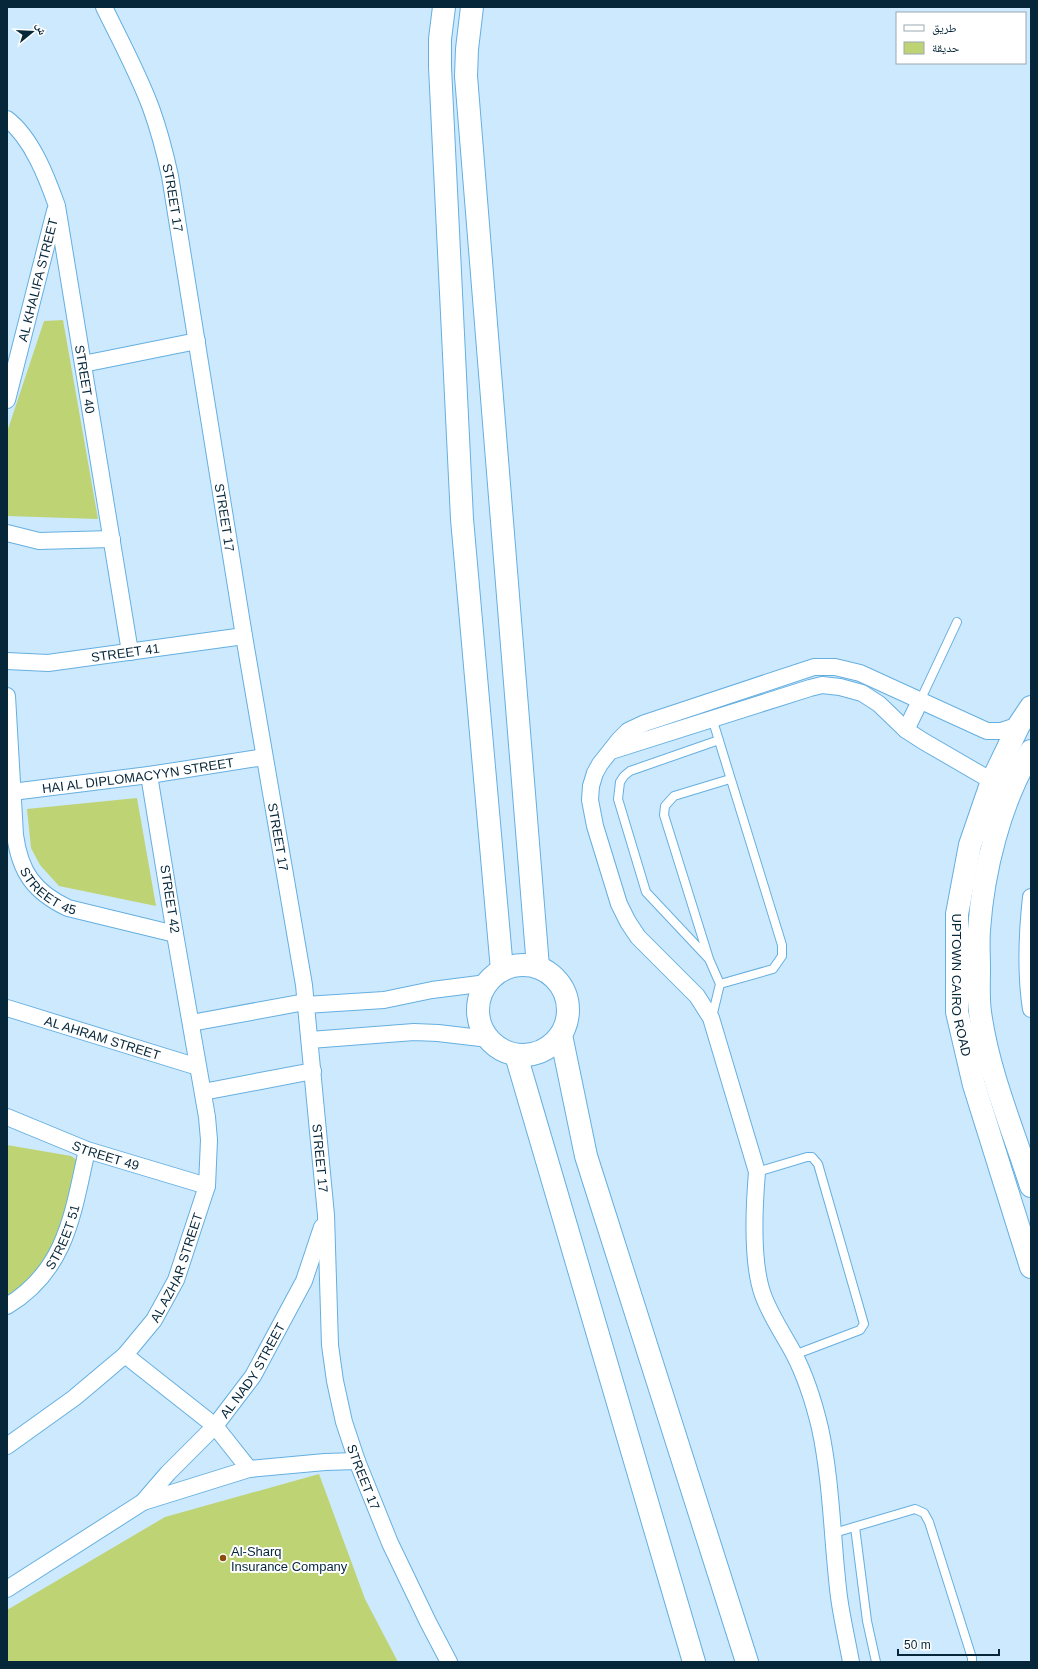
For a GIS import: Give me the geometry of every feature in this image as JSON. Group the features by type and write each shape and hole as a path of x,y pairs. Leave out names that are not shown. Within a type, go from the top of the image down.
{"main road":[{"path":"444,7 440,39 440,67 462,519 494,977"},
{"path":"472,7 467,49 466,76 538,967"},
{"name":"UPTOWN CAIRO ROAD","path":"1031,707 1025,728 992,781 970,845 957,914 957,1012 974,1085 1027,1244 1031,1267"},
{"name":"UPTOWN CAIRO ROAD","path":"1028,1178 998,1088 985,1039 980,1010 979,930 986,871 1001,818 1022,767 1031,751"},
{"path":"519,965 538,967 553,976 560,983 567,1000 568,1018 561,1035 552,1045 542,1052 529,1055 516,1055 501,1049 489,1039 480,1021 478,1011 482,991 494,977 519,965"},
{"path":"561,1035 586,1156 747,1662"},
{"path":"516,1055 694,1662"},
{"path":"974,1085 992,1111 1014,1167 1028,1178"}],"street":[{"name":"STREET 17","path":"104,7 141,82 161,138 170,176 264,758 304,985 326,1215 330,1345 335,1381 344,1422 356,1461 390,1543 449,1662"},
{"name":"STREET 40","path":"7,119 12,123 31,148 46,176 57,206 130,652"},
{"name":"AL KHALIFA STREET","path":"7,400 57,206"},
{"path":"83,364 197,341"},
{"path":"7,533 39,541 112,539"},
{"name":"STREET 41","path":"7,660 48,663 244,636"},
{"path":"851,1662 839,1597 834,1533 820,1428 809,1390 794,1355 776,1323 763,1294 757,1269 754,1227 757,1172 711,1018 697,996 638,937 619,904 595,826 590,800 591,786 595,773 600,764 628,731 645,723 814,668 835,667 860,674 987,731 1025,728"},
{"path":"611,751 712,718 822,685 840,687 862,693 879,704 906,730 992,781"},
{"name":"STREET 45","path":"7,696 17,851 22,866 30,880 54,901 68,908 175,934"},
{"path":"906,730 920,701"},
{"path":"706,703 712,718"},
{"name":"HAI AL DIPLOMACYYN STREET","path":"12,792 150,775 264,758"},
{"name":"STREET 42","path":"150,775 175,934 191,1023"},
{"path":"1031,897 1027,933 1027,967 1031,1009"},
{"path":"191,1023 305,1003 384,1000 494,977"},
{"name":"AL AHRAM STREET","path":"7,1008 198,1067"},
{"name":"AL AZHAR STREET","path":"9,1439 74,1398 125,1355 154,1320 176,1280 207,1186 209,1140 203,1092 191,1023"},
{"path":"310,1040 414,1032 438,1033 489,1039"},
{"path":"203,1092 313,1071"},
{"name":"STREET 49","path":"7,1117 87,1150 207,1186"},
{"name":"STREET 51","path":"7,1306 26,1293 41,1278 53,1261 63,1242 70,1222 87,1150"},
{"name":"AL NADY STREET","path":"143,1502 168,1473 215,1426 253,1376 304,1281 326,1215"},
{"path":"125,1355 215,1426 249,1469"},
{"name":"AL NADY STREET","path":"7,1589 143,1502 249,1469 325,1462 356,1461"}],"lane":[{"path":"920,701 957,622"},
{"path":"712,718 782,944 782,956 773,969 720,984"},
{"path":"709,959 646,892 618,800 620,782 630,771 719,740"},
{"path":"711,1018 720,984 709,959 664,815 665,806 674,796 730,779"},
{"path":"757,1172 807,1157 812,1157 818,1164 864,1324 860,1330 794,1355"},
{"path":"834,1533 915,1509 924,1513 929,1522 972,1662"},
{"path":"855,1527 867,1621 876,1662"}],"green space":[{"path":"63,320 98,519 7,516 7,432 44,321"},
{"path":"137,798 156,906 59,886 40,865 31,848 27,809"},
{"path":"7,1145 71,1156 81,1163 73,1237 7,1305"},
{"name":"Al-Sharq Insurance Company","path":"319,1474 365,1599 398,1662 7,1662 7,1610 165,1517"}],"place":[{"name":"Al-Sharq Insurance Company","path":"223,1558"}]}
